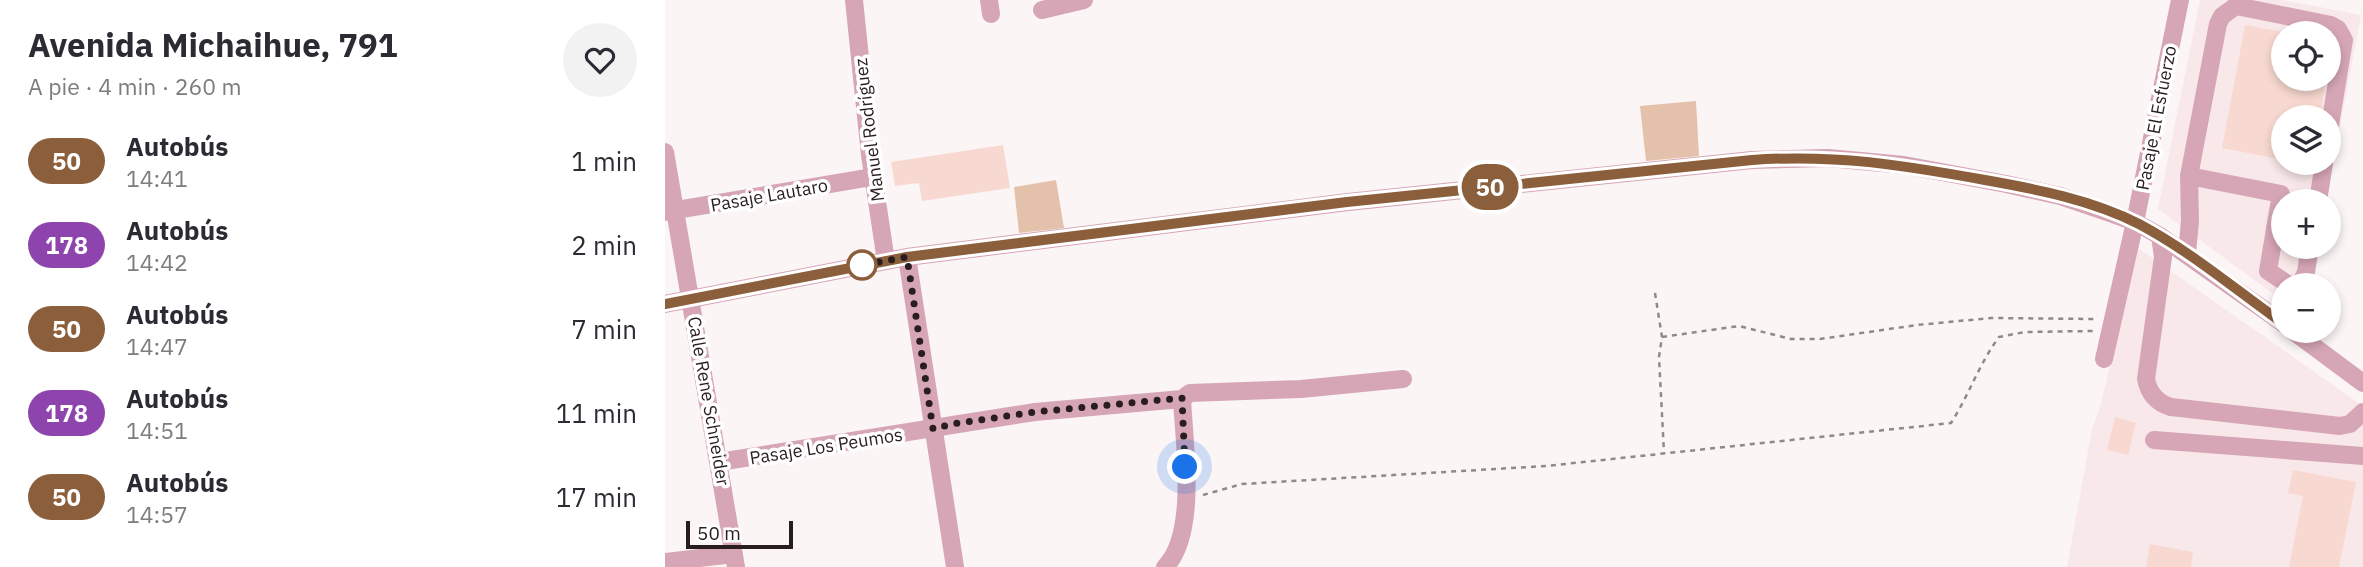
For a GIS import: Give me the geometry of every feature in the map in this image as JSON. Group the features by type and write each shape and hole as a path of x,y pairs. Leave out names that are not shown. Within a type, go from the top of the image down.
{"street":[{"name":"Manuel Rodríguez","path":"854,0 872,177 886,261"},
{"path":"1042,10 1084,0"},
{"name":"Pasaje El Esfuerzo","path":"2104,359 2136,222 2180,0"},
{"path":"2187,253 2190,221 2189,176 2218,24 2222,16 2237,6 2331,25 2338,29 2344,40 2333,105"},
{"name":"Calle Rene Schneider","path":"665,152 670,212 691,299 735,560"},
{"path":"665,304 907,257 1347,202 1777,158 1853,159 1904,165 2033,190 2086,204 2136,222 2160,236 2271,314"},
{"path":"2189,176 2281,194 2268,271 2271,273"},
{"name":"Pasaje Lautaro","path":"670,212 872,177"},
{"path":"2160,236 2162,268 2146,379 2148,389 2157,401 2171,407 2340,426 2350,424 2363,412"},
{"path":"907,257 955,567"},
{"path":"2309,343 2363,383"},
{"name":"Pasaje Los Peumos","path":"719,462 952,424 1035,412 1182,398 1190,393 1301,389 1403,379"},
{"path":"1165,567 1173,557 1183,527 1187,501 1182,398"},
{"path":"2154,440 2363,456"},
{"path":"665,562 735,560"}],"path":[{"path":"1655,293 1662,337 1659,357 1664,453"},
{"path":"1662,337 1739,326 1791,339 1820,339 1991,318 2112,325"},
{"path":"1187,501 1242,484 1546,466 1951,423 1986,354 1999,337 2025,332 2112,325"}],"shaded area":[{"path":"2200,0 2283,0 2361,15 2341,121 2341,105 2271,105 2271,175 2331,175 2328,189 2271,189 2271,259 2315,259 2313,273 2271,273 2271,292 2158,209"},
{"path":"1696,101 1699,156 1646,161 1640,106"},
{"path":"1056,180 1064,228 1019,233 1014,187"},
{"path":"2138,248 2363,406 2363,567 2067,567 2092,429 2101,404"}],"building":[{"path":"2245,25 2271,30 2271,91 2324,91 2322,105 2271,105 2271,157 2222,148"},
{"path":"1003,145 1010,188 922,201 919,183 895,186 891,162"},
{"path":"2115,417 2136,423 2128,455 2107,450"},
{"path":"2293,470 2356,482 2339,567 2289,567 2303,496 2288,493"},
{"path":"2150,544 2193,552 2191,567 2146,567"}],"bus line":[{"name":"50","path":"665,304 907,257 1347,202 1752,160 1802,158 1853,159 1904,165 2006,184 2086,204 2136,222 2160,236 2271,315"}],"route":[{"path":"862,265 852,267 907,257 933,429 1035,412 1182,398 1185,467"}]}
